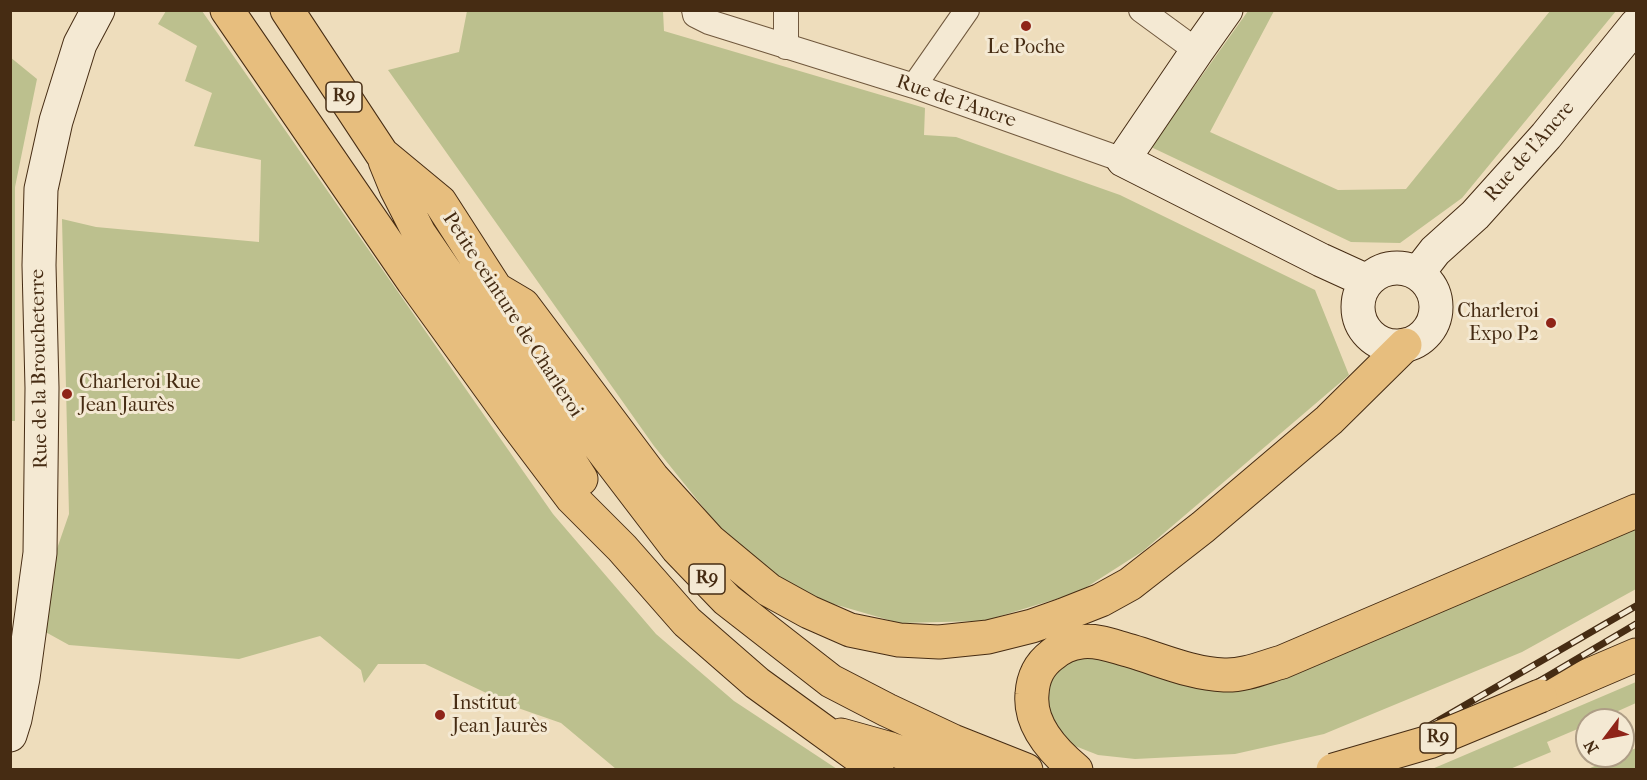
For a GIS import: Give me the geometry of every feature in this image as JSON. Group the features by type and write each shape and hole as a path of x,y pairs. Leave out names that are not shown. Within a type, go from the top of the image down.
{"highway":[{"path":"227,10 406,271 572,498 622,548 687,622 757,683 877,770"},
{"name":"Petite ceinture de Charleroi","path":"287,10 382,154 440,202 496,288 551,383 677,548 728,600 831,681 953,741 1019,767"},
{"path":"382,154 419,233 553,434 622,548"},
{"path":"496,288 523,305 652,477 710,541 769,590 809,612 850,630 899,640 939,642 988,637 1032,626 1063,615 1101,600 1130,584 1203,527 1329,420 1405,345"},
{"path":"1076,770 1063,759 1038,728 1032,710 1033,678 1044,661 1055,652 1070,645 1083,641 1105,643 1206,673 1226,675 1246,673 1282,662 1636,511"},
{"name":"R9","path":"1333,770 1429,742 1636,655"},
{"path":"822,730 891,749 940,766 1019,767"}],"street":[{"name":"Rue de la Broucheterre","path":"10,735 23,678 40,553 41,189 56,121 80,44 98,10"},
{"name":"Rue de l'Ancre","path":"694,10 695,15 709,22 914,86 1124,160 1321,261 1367,281"},
{"path":"786,10 786,47"},
{"path":"914,86 967,10"},
{"path":"1141,10 1197,51"},
{"path":"1124,160 1226,10"},
{"name":"Rue de l'Ancre","path":"1418,273 1435,251 1474,215 1546,136 1636,25"},
{"path":"1397,267 1418,273 1428,282 1434,294 1436,307 1434,320 1427,332 1418,340 1405,345 1392,346 1379,342 1362,324 1358,312 1358,300 1367,281 1377,273 1397,267"}],"green space":[{"path":"166,11 202,11 553,514 656,634 734,701 837,769 616,769 561,723 518,708 425,664 378,664 364,683 361,670 320,636 239,659 69,645 31,624 69,514 62,219 96,227 259,242 261,160 194,146 212,93 185,81 197,46 158,24"},
{"path":"467,11 663,11 664,31 925,108 924,135 956,137 1120,195 1315,290 1349,375 1143,551 1079,592 984,621 899,623 799,594 723,532 654,446 388,70 459,52"},
{"path":"1248,11 1274,11 1210,132 1338,190 1406,189 1550,11 1616,11 1462,198 1400,243 1351,242 1151,147"},
{"path":"10,57 37,79 15,187 15,421 10,421"},
{"path":"1636,523 1636,589 1522,652 1324,734 1235,754 1135,759 1098,755 1070,744 1048,725 1044,684 1056,667 1077,658 1100,657 1216,688"},
{"path":"1636,682 1636,703 1625,708 1575,708"},
{"path":"1575,708 1575,730 1547,742 1551,752 1510,769 1432,769"},
{"path":"1635,748 1636,769 1588,769 1635,768"}],"railway":[{"path":"1353,770 1636,606"},
{"path":"1389,770 1636,624"}],"place":[{"name":"Le Poche","path":"1026,26"},
{"name":"Charleroi Expo P2","path":"1551,323"},
{"name":"Charleroi Rue Jean Jaurès","path":"67,394"},
{"name":"Institut Jean Jaurès","path":"440,715"}]}
